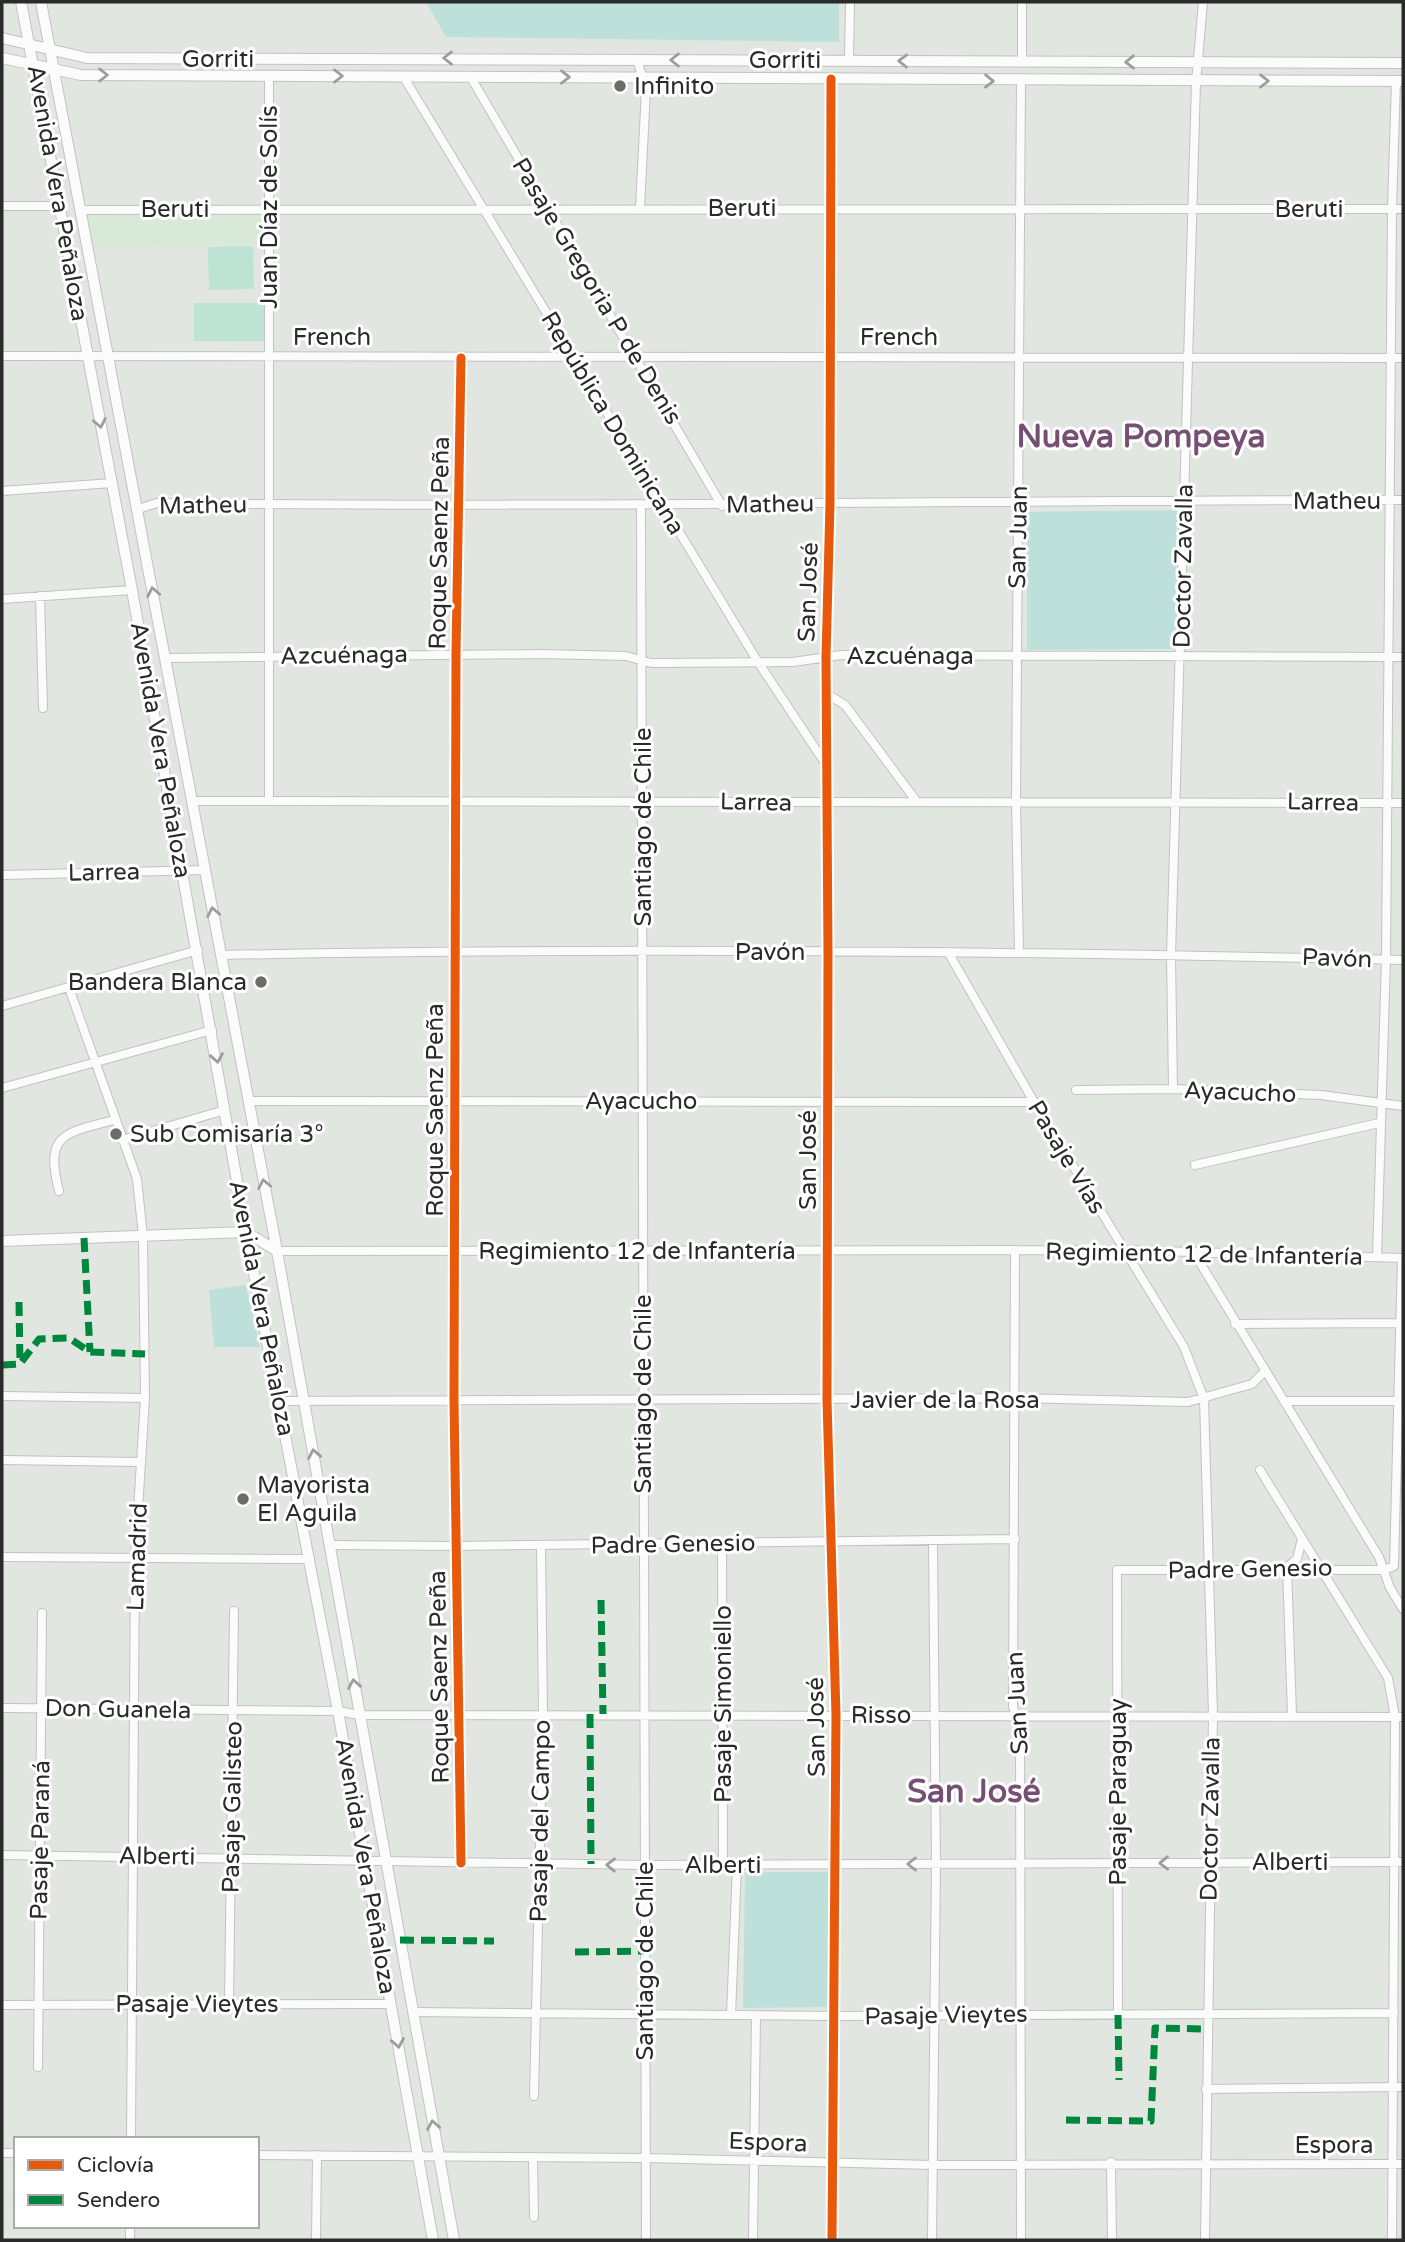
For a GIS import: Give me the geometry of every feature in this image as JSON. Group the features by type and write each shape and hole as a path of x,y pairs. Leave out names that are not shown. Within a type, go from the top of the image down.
{"main road":[{"name":"Avenida Vera Peñaloza","path":"21,2 36,67 198,950 246,1232 281,1401 433,2240"},
{"name":"Avenida Vera Peñaloza","path":"41,2 57,72 305,1401 454,2240"},
{"name":"Gorriti","path":"2,38 87,58 1403,63"},
{"name":"Gorriti","path":"2,58 57,72 270,76 1399,81"},
{"path":"2,1241 246,1232 277,1251"}],"street":[{"path":"849,2 849,60"},
{"path":"1021,62 1022,2"},
{"name":"Doctor Zavalla","path":"1173,1089 1171,955 1196,82 1203,2"},
{"path":"638,60 645,78 640,208"},
{"name":"Juan Díaz de Solís","path":"269,800 270,76"},
{"name":"República Dominicana","path":"403,76 758,662 827,766"},
{"name":"Pasaje Gregoria P de Denis","path":"470,76 722,506"},
{"name":"San José","path":"831,79 830,503 825,657 828,803 827,1400 836,1715 837,1864 832,2240"},
{"name":"San Juan","path":"1018,952 1016,801 1021,81"},
{"path":"1377,1257 1391,657 1392,209 1399,81"},
{"path":"2,206 60,206"},
{"name":"Beruti","path":"82,210 1403,209"},
{"name":"French","path":"2,356 1403,358"},
{"name":"Roque Saenz Peña","path":"461,358 456,654 454,1100 455,1546 461,1714 461,1863"},
{"path":"2,491 112,483"},
{"name":"Matheu","path":"138,509 157,503 722,506 1018,500 1403,500"},
{"name":"Santiago de Chile","path":"641,506 646,2240"},
{"path":"2,599 132,590"},
{"path":"40,596 43,708"},
{"name":"Azcuénaga","path":"166,658 456,654 626,656 651,663 758,662 814,660 825,657 1403,657"},
{"path":"827,694 845,705 917,802"},
{"name":"Larrea","path":"192,800 828,803 1177,800 1403,803"},
{"name":"Larrea","path":"2,875 206,870"},
{"path":"2,1006 198,950"},
{"name":"Pavón","path":"222,955 455,952 1018,952 1403,960"},
{"name":"Pasaje Vías","path":"948,952 1034,1102 1184,1347 1204,1399"},
{"name":"Lamadrid","path":"69,988 137,1179 142,1236 145,1398 135,1558 131,2137"},
{"path":"2,1087 212,1030"},
{"name":"Ayacucho","path":"1076,1090 1173,1089 1321,1096 1403,1105"},
{"name":"Ayacucho","path":"249,1101 1034,1102"},
{"path":"122,1140 225,1110"},
{"path":"59,1191 52,1158 57,1144 69,1132 114,1120"},
{"path":"1195,1165 1379,1123"},
{"name":"San Juan","path":"1015,1250 1013,1707 1020,1725 1021,2240"},
{"name":"Regimiento 12 de Infantería","path":"277,1251 1123,1250 1403,1258"},
{"path":"1194,1253 1384,1570 1403,1609"},
{"path":"1384,1570 1399,1566 1403,1258"},
{"path":"1235,1324 1401,1323"},
{"name":"Javier de la Rosa","path":"281,1401 1015,1398 1188,1402 1252,1384 1265,1371"},
{"path":"2,1396 145,1398"},
{"name":"Doctor Zavalla","path":"1204,1399 1213,1715 1206,2013 1205,2240"},
{"path":"1284,1401 1400,1401"},
{"path":"2,1460 140,1462"},
{"path":"1260,1470 1388,1678 1399,1717 1399,1862 1394,2013 1399,2087 1399,2164 1392,2240"},
{"name":"Padre Genesio","path":"330,1545 1015,1539"},
{"path":"1292,1715 1287,1567 1297,1559 1302,1539"},
{"path":"932,2240 936,1864 933,1540"},
{"name":"Pasaje Simoniello","path":"722,1543 723,1865"},
{"name":"Pasaje del Campo","path":"534,2096 542,1714 541,1545"},
{"path":"2,1557 310,1559"},
{"name":"Padre Genesio","path":"1117,1570 1193,1572 1287,1567 1384,1570"},
{"name":"Pasaje Paraguay","path":"1117,1570 1118,2015"},
{"name":"Pasaje Galisteo","path":"229,2004 234,1611"},
{"name":"Pasaje Paraná","path":"38,2067 42,1613"},
{"name":"Don Guanela","path":"2,1708 338,1711 359,1716"},
{"name":"Risso","path":"359,1716 724,1714 1399,1717"},
{"name":"Alberti","path":"2,1855 645,1865 1399,1862"},
{"path":"731,2015 737,1865"},
{"name":"Pasaje Vieytes","path":"2,2005 391,2004"},
{"name":"Pasaje Vieytes","path":"413,2012 756,2016 1394,2013"},
{"path":"753,2240 756,2016"},
{"path":"1206,2089 1399,2087"},
{"name":"Espora","path":"259,2155 646,2158 932,2165 1022,2162 1399,2164"},
{"path":"316,2240 317,2155"},
{"path":"533,2157 534,2217"},
{"path":"1111,2162 1112,2240"}],"shaded area":[{"path":"426,2 839,2 839,42 446,37"},
{"path":"269,208 269,244 89,249 82,210"},
{"path":"253,246 254,289 209,290 208,247"},
{"path":"194,303 265,303 265,341 194,341"},
{"path":"1177,510 1175,649 1027,650 1027,512"},
{"path":"246,1285 260,1347 214,1347 209,1290"},
{"path":"745,1872 831,1872 827,2007 743,2008"}],"marked path":[{"path":"84,1238 90,1352"},
{"path":"19,1302 20,1364"},
{"path":"2,1365 20,1364 39,1339 69,1338 90,1352 145,1354"},
{"path":"601,1600 603,1714"},
{"path":"590,1714 591,1864"},
{"path":"400,1940 494,1941"},
{"path":"575,1952 645,1951"},
{"path":"1118,2015 1119,2080"},
{"path":"1066,2120 1151,2121 1155,2028 1207,2029"}],"cycle path":[{"path":"831,79 830,503 826,657 827,1400 836,1715 832,2240"},
{"path":"461,358 456,654 454,1400 461,1863"}],"place":[{"name":"Infinito","path":"620,86"},
{"name":"Bandera Blanca","path":"261,982"},
{"name":"Sub Comisaría 3°","path":"116,1134"},
{"name":"Mayorista El Aguila","path":"243,1499"}],"district":[{"name":"Nueva Pompeya","path":"1141,436"},
{"name":"San José","path":"974,1791"}]}
